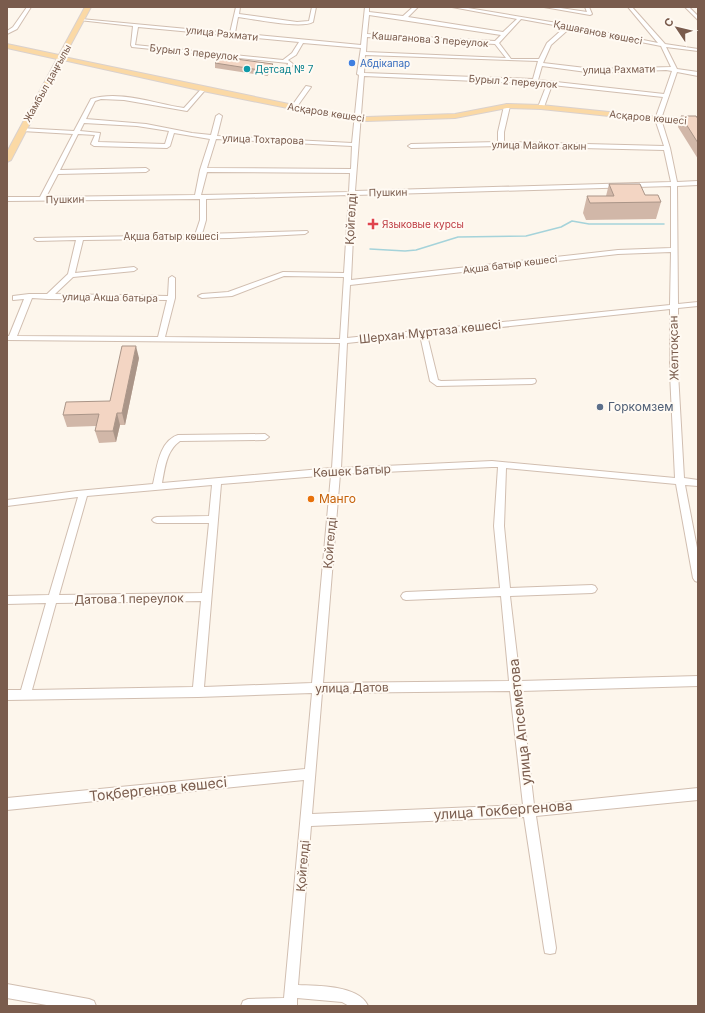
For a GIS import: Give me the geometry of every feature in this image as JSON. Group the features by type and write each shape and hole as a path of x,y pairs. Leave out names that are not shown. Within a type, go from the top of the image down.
{"main road":[{"name":"Жамбыл даңғылы","path":"8,157 88,7"},
{"name":"Асқаров көшесі","path":"7,47 203,89 356,118 367,119 455,116 506,106 541,107 658,119 698,121"}],"street":[{"path":"7,33 15,28 30,7"},
{"path":"232,34 238,7"},
{"path":"237,16 297,23 311,22 314,7"},
{"path":"404,18 416,7"},
{"name":"Қашағанов көшесі","path":"454,7 568,26 663,46 698,50"},
{"path":"546,7 590,14 587,7"},
{"path":"630,7 663,46 675,70 658,119"},
{"path":"687,7 698,19"},
{"name":"Кашаганова 3 переулок","path":"366,10 404,18 504,34"},
{"name":"Қойгелді","path":"290,1005 293,991 316,688 336,471 354,145 366,10"},
{"name":"Кашаганова 3 переулок","path":"496,43 520,18"},
{"name":"улица Рахмати","path":"81,20 302,41 363,50 510,60"},
{"name":"Бурыл 3 переулок","path":"136,25 133,46 283,62"},
{"path":"535,81 542,52 550,40 568,26"},
{"name":"Кашаганова 3 переулок","path":"364,35 496,43 510,60"},
{"path":"283,62 288,60 294,54 302,41"},
{"path":"510,60 540,62"},
{"path":"283,62 290,63 286,72"},
{"name":"улица Рахмати","path":"540,62 594,71 666,68 698,74"},
{"name":"Бурыл 2 переулок","path":"360,74 535,81 665,96"},
{"path":"541,107 550,83"},
{"path":"294,107 308,87"},
{"path":"42,200 93,100 117,98 185,110 203,89"},
{"path":"501,144 501,132 506,106"},
{"path":"198,236 202,220 200,196 203,170 215,137 219,116"},
{"name":"Желтоқсан","path":"658,119 667,148 674,183 674,373 680,482 698,578"},
{"name":"улица Тохтарова","path":"83,121 157,127 172,131 215,137 309,141 354,145"},
{"path":"22,129 98,134 94,144 167,146 172,131"},
{"name":"улица Майкот акын","path":"411,146 501,144 667,148"},
{"path":"57,172 146,170"},
{"path":"203,170 353,171"},
{"name":"Пушкин","path":"7,199 42,200 614,187 698,182"},
{"name":"Ақша батыр көшесі","path":"37,239 198,236 305,232"},
{"name":"улица Акша батыра","path":"48,297 71,275 80,238"},
{"name":"Ақша батыр көшесі","path":"202,296 229,294 283,274 347,279 618,252 674,250"},
{"name":"улица Акша батыра","path":"71,275 134,269"},
{"path":"161,339 171,298 172,278"},
{"path":"10,338 29,296"},
{"name":"улица Акша батыра","path":"16,298 29,296 171,298"},
{"name":"Шерхан Мұртаза көшесі","path":"10,338 343,341 423,334 698,304"},
{"path":"423,334 434,381 436,383 532,381"},
{"path":"157,487 166,452 170,443 178,438 265,437"},
{"name":"Көшек Батыр","path":"7,503 83,494 336,471 502,465 537,467 698,483"},
{"name":"улица Апсеметова","path":"502,465 499,526 505,592 529,811 550,948"},
{"path":"198,692 217,482"},
{"path":"24,694 53,600 83,494"},
{"path":"157,520 213,519"},
{"path":"406,596 592,590"},
{"name":"Датова 1 переулок","path":"7,600 206,597"},
{"name":"улица Датов","path":"7,694 198,692 316,688 516,686 698,681"},
{"name":"Тоқбергенов көшесі","path":"7,804 309,774"},
{"name":"улица Токбергенова","path":"307,820 529,811 698,794"},
{"path":"293,991 344,995 361,1006"},
{"path":"7,992 88,1006"},
{"path":"248,1006 290,1005"}],"building":[{"path":"221,57 273,64 266,71 215,63"},
{"path":"681,116 696,116 698,119 698,143"},
{"path":"609,184 640,184 645,195 658,195 661,202 590,203 587,196 614,196"},
{"path":"122,346 136,346 122,413 117,413 113,431 95,431 99,414 63,415 66,402 110,401"}],"waterway":[{"path":"370,249 405,251 416,250 458,237 526,236 561,227 572,221 589,224 664,224"}],"place":[{"name":"Абдiкапар","path":"352,63"},
{"name":"Детсад № 7","path":"247,69"},
{"name":"Языковые курсы","path":"373,224"},
{"name":"Горкомзем","path":"600,407"},
{"name":"Манго","path":"311,499"}]}
